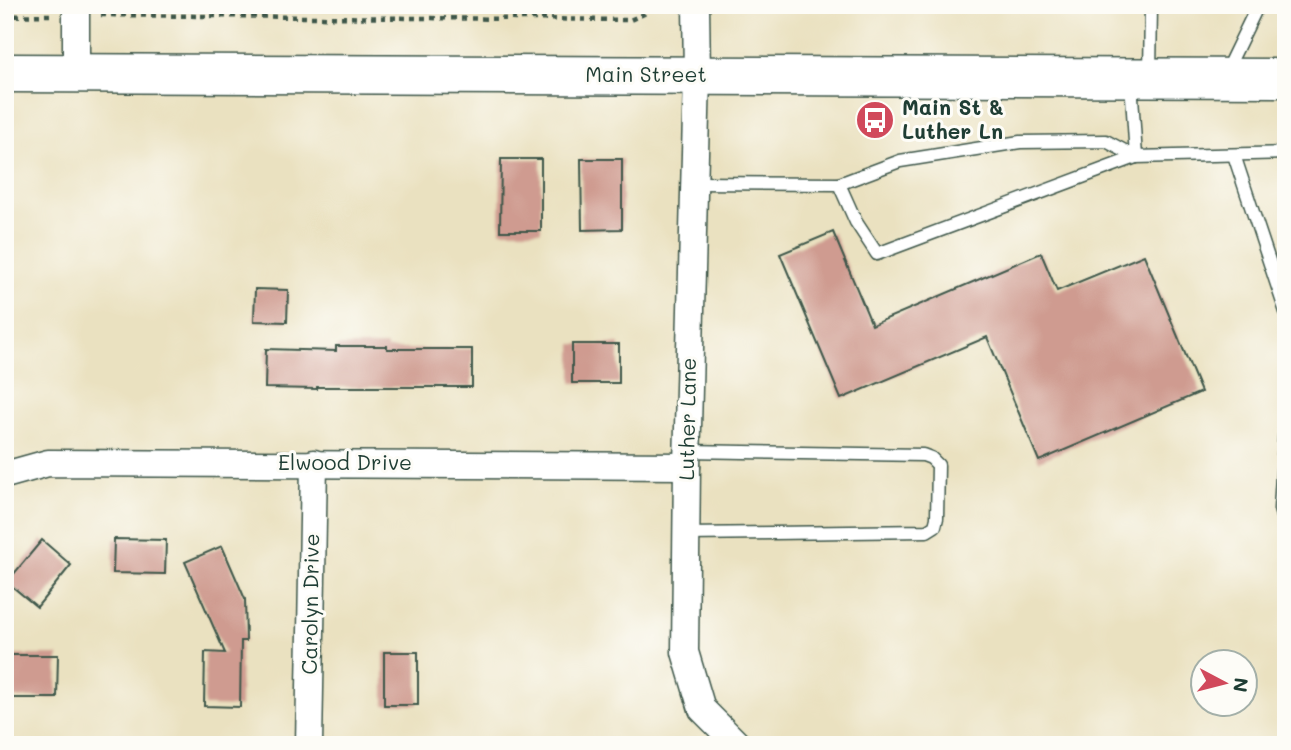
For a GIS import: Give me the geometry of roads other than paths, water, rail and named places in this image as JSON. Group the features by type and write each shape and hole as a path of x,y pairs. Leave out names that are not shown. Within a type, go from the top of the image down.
{"main road":[{"name":"Main Street","path":"5,73 1286,78"}],"street":[{"name":"Luther Lane","path":"696,5 697,76 685,652 702,709 738,745"},
{"path":"76,10 76,73"},
{"name":"Elwood Drive","path":"5,475 48,463 687,458"},
{"name":"Carolyn Drive","path":"309,745 314,463"}],"lane":[{"path":"1136,157 1141,77 1151,5"},
{"path":"1223,78 1258,5"},
{"path":"1279,5 1286,19"},
{"path":"694,183 839,184 900,161 1020,142 1106,141 1136,157"},
{"path":"839,184 856,222 877,254 1136,157 1286,153"},
{"path":"1234,155 1286,312"},
{"path":"1286,408 1280,509 1286,530"},
{"path":"686,534 927,531 935,526 937,518 938,465 923,454 687,458"}],"place":[{"name":"Main St & Luther Ln","path":"875,120"}]}
